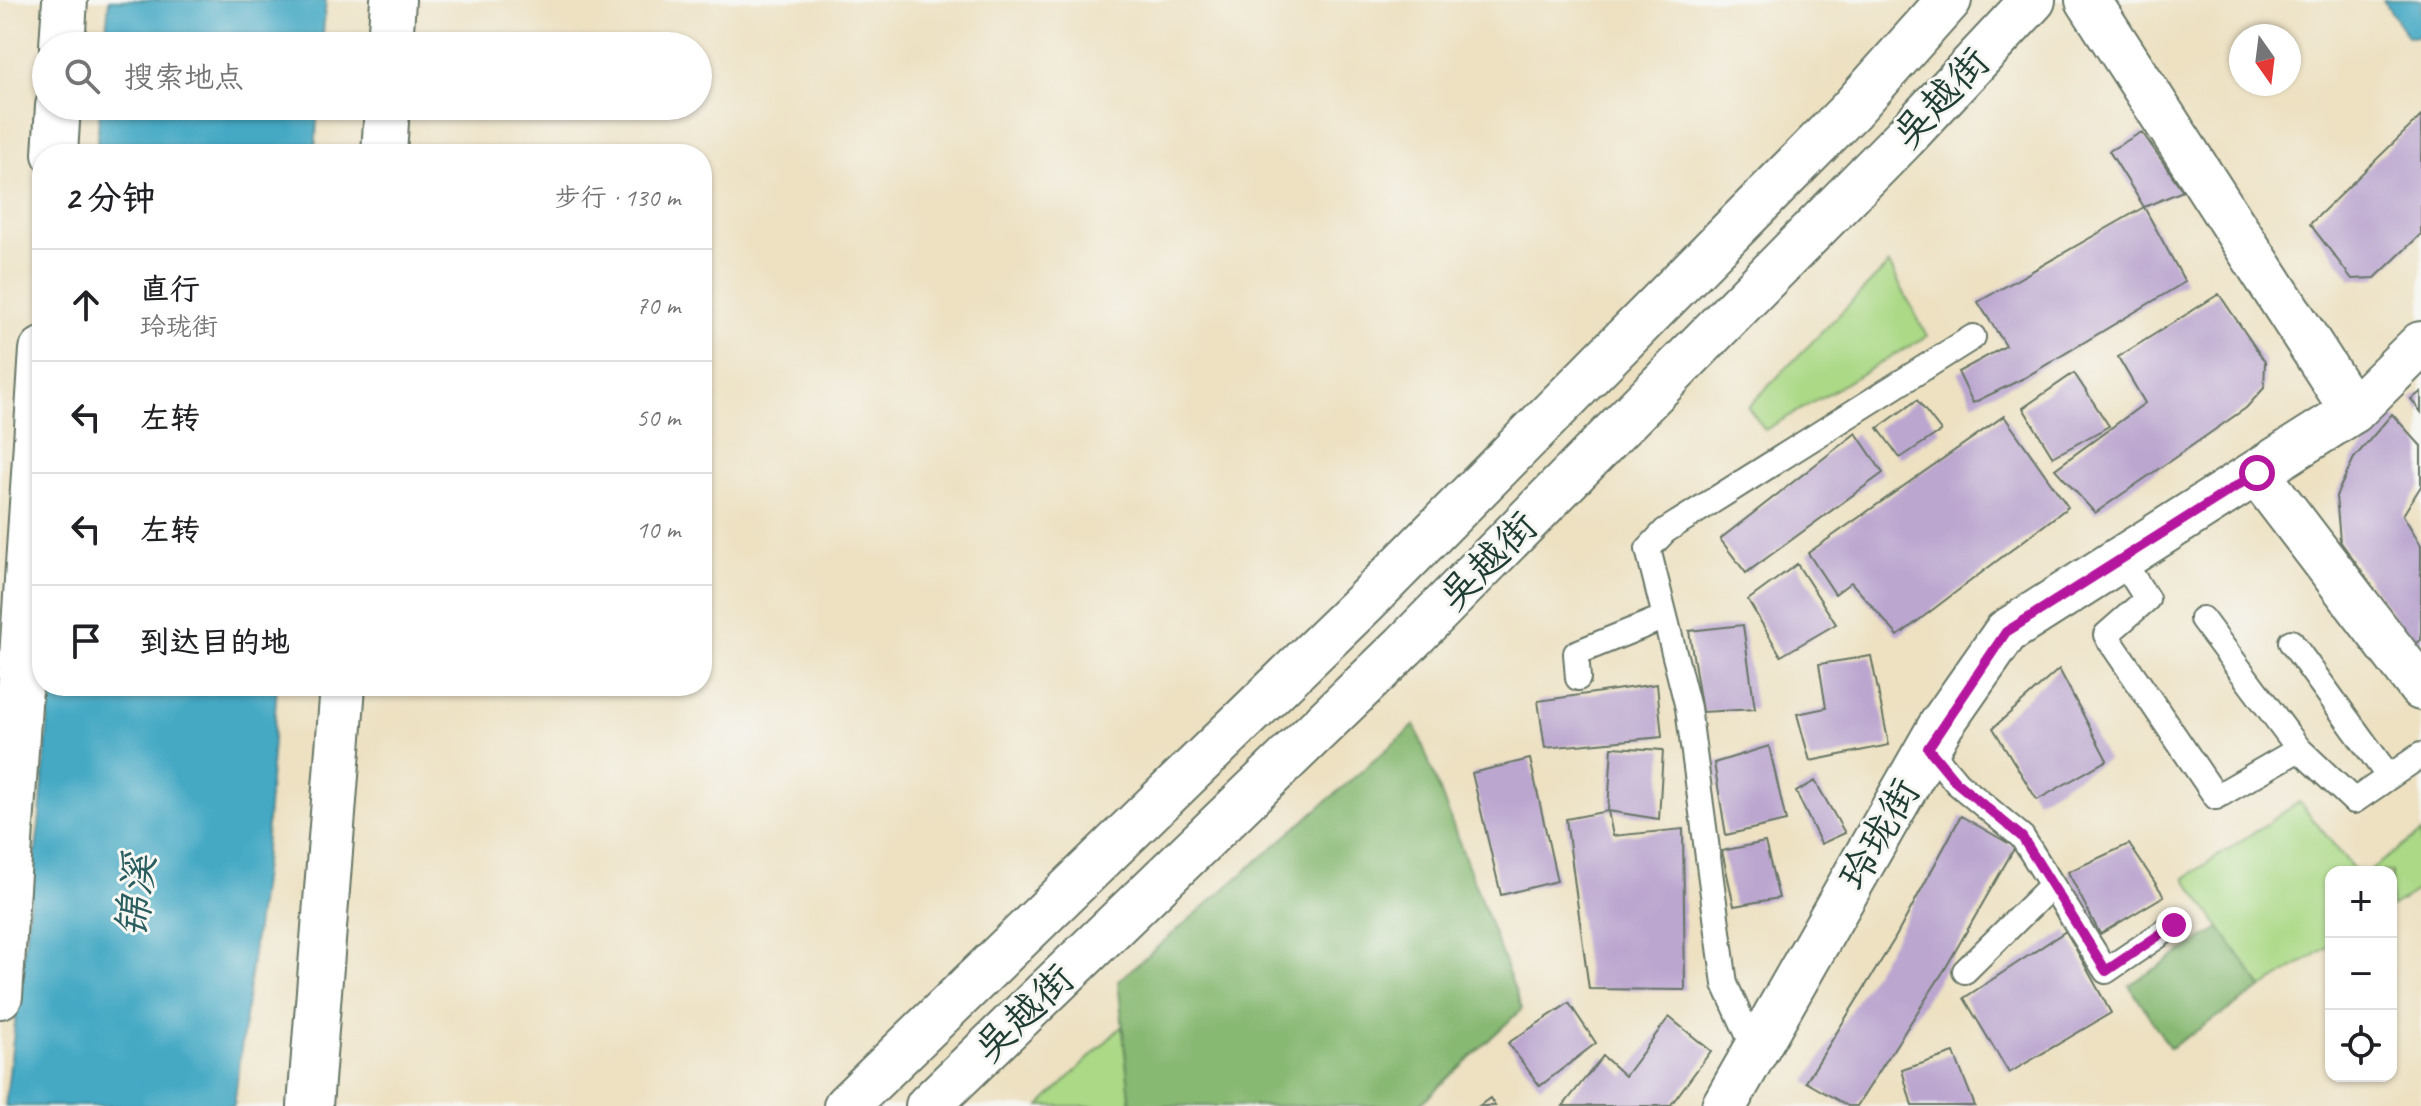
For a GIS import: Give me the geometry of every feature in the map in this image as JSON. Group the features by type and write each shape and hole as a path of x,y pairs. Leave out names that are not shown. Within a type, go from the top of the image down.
{"main road":[{"path":"63,32 65,0"},
{"path":"391,32 393,0"},
{"name":"吴越街","path":"846,1106 1376,591 1850,111 1949,0"},
{"name":"吴越街","path":"928,1106 1404,646 1904,138 2033,0"},
{"path":"2088,0 2353,411"},
{"path":"56,144 57,120"},
{"path":"385,144 386,120"},
{"name":"玲珑街","path":"1724,1106 1928,748 2006,632 2353,411 2421,344"},
{"path":"2257,473 2421,688"},
{"path":"0,996 32,504"},
{"path":"310,1106 342,696"}],"lane":[{"path":"1755,1050 1725,984 1688,708 1648,549 1665,531 1973,337"},
{"path":"2121,558 2147,599 2106,635 2216,797 2299,749"},
{"path":"1578,678 1576,653 1665,617"},
{"path":"2202,619 2299,749 2354,801 2421,755"},
{"path":"2291,642 2389,777"},
{"path":"1928,748 1957,783 2022,837 2106,971 2174,925"},
{"path":"1965,971 2052,885"}],"green space":[{"path":"1889,264 1927,336 1765,430 1748,407"},
{"path":"1415,725 1522,1009 1418,1106 1131,1106 1118,981"},
{"path":"2299,802 2351,866 2325,866 2325,949 2262,988 2185,878"},
{"path":"2421,833 2421,888 2397,903 2397,866 2375,866"},
{"path":"2220,928 2262,988 2170,1048 2129,985"},
{"path":"1122,1026 1131,1106 1040,1106"}],"water":[{"path":"109,0 326,0 323,32 106,32"},
{"path":"2383,0 2421,0 2421,36 2408,37"},
{"path":"99,120 317,120 316,144 97,144"},
{"name":"锦溪","path":"50,696 276,696 264,864 234,1106 5,1106 40,816"}],"building":[{"path":"2421,116 2421,234 2375,278 2352,279 2310,224"},
{"path":"2142,132 2183,191 2144,207 2109,151"},
{"path":"2144,207 2185,282 2024,378 1973,403 1958,372 2006,346 1978,302"},
{"path":"2219,294 2265,362 2264,388 2246,408 2095,513 2055,469 2145,403 2118,357"},
{"path":"2074,373 2109,426 2053,457 2023,408"},
{"path":"2421,392 2421,412 2411,399"},
{"path":"1917,400 1941,431 1900,458 1878,428"},
{"path":"2392,414 2421,446 2421,486 2403,515 2421,545 2421,640 2414,645 2340,541 2336,496 2354,458"},
{"path":"2004,416 2068,507 1898,636 1851,582 1835,594 1808,553"},
{"path":"1856,433 1883,473 1746,573 1720,539"},
{"path":"1797,564 1836,624 1781,656 1748,600"},
{"path":"1743,625 1755,709 1702,712 1689,631"},
{"path":"1871,656 1889,745 1810,761 1797,714 1826,708 1819,664"},
{"path":"2059,669 2107,760 2037,800 1993,728"},
{"path":"1657,684 1662,737 1545,748 1538,701"},
{"path":"1769,746 1786,821 1726,835 1714,763"},
{"path":"1612,747 1663,750 1659,819 1608,811"},
{"path":"1530,759 1557,881 1501,895 1472,773"},
{"path":"1815,781 1845,833 1821,844 1796,792"},
{"path":"1608,811 1613,836 1683,829 1685,990 1589,989 1566,819"},
{"path":"1961,816 2015,847 1945,969 1857,1106 1848,1106 1806,1082 1894,940"},
{"path":"1765,842 1779,898 1734,906 1722,851"},
{"path":"2129,844 2164,896 2100,934 2068,872"},
{"path":"2066,931 2111,1013 2009,1073 1964,998"},
{"path":"1569,1003 1596,1043 1540,1086 1508,1043"},
{"path":"1669,1017 1711,1051 1670,1106 1563,1106 1603,1056 1625,1076"},
{"path":"1954,1053 1975,1106 1912,1106 1902,1070"},
{"path":"1490,1098 1495,1106 1479,1106"}],"route":[{"path":"2174,925 2106,971 2022,837 1957,783 1928,748 2006,632 2257,473"}]}
